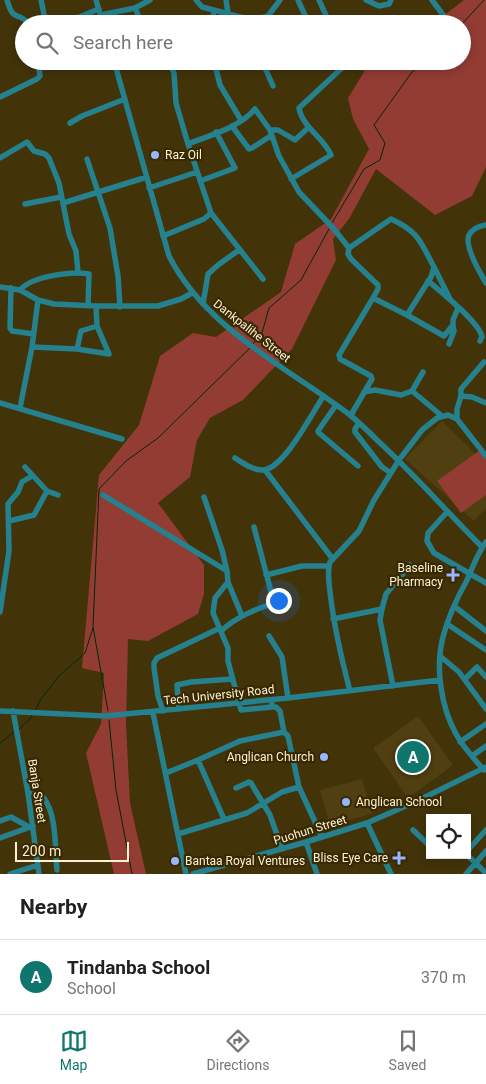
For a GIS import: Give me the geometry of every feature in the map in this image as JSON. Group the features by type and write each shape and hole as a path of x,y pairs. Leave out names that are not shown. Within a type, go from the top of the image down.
{"street":[{"path":"7,0 11,12 15,16"},
{"path":"41,0 44,15"},
{"path":"96,0 101,15"},
{"path":"90,15 135,8 143,2 150,0"},
{"path":"196,0 202,7 232,15"},
{"path":"226,0 228,13"},
{"path":"269,15 280,0"},
{"path":"298,0 304,15"},
{"path":"319,0 326,15"},
{"path":"366,0 381,6 389,4 391,0"},
{"path":"434,1 443,15"},
{"path":"135,8 138,15"},
{"path":"213,15 214,10"},
{"path":"0,97 37,79 40,76 39,70"},
{"name":"Dankpalihe Street","path":"116,70 169,256 192,293 213,316 351,415 399,460 447,512 484,545"},
{"path":"173,70 176,103 210,213 263,279"},
{"path":"216,70 220,85 241,120"},
{"path":"266,70 273,86"},
{"path":"291,179 331,154 301,116 299,108 341,70"},
{"path":"70,123 82,116 124,99"},
{"path":"188,144 232,126 250,115 255,109 271,132 291,179 299,192 328,222 349,248"},
{"path":"232,126 250,149 271,132 278,130 296,140 309,127"},
{"path":"200,181 235,168 216,132"},
{"path":"0,158 25,142 28,142 34,151 45,154 49,158 59,183 69,234 76,251 78,272"},
{"path":"87,159 110,228 118,276 120,306"},
{"path":"149,188 197,172"},
{"path":"25,204 86,197 99,191 146,177"},
{"path":"163,236 204,219 210,213"},
{"path":"351,415 372,379 371,376 340,359 339,355 373,298 378,285 351,259 348,254 349,248 391,219 406,226 415,233 452,303"},
{"path":"486,225 472,232 468,242 486,283"},
{"path":"203,304 208,274 239,250"},
{"path":"407,315 431,277 434,267"},
{"path":"20,290 31,281 78,272 89,274 88,306"},
{"path":"428,281 481,332 482,337 480,340"},
{"path":"0,288 20,290 38,300 54,304 88,306 158,306 181,299 192,293"},
{"path":"11,288 10,328 12,331 34,334"},
{"path":"373,298 444,336 453,325"},
{"path":"20,408 34,334 38,300"},
{"path":"32,346 77,349 109,354 97,326 96,306"},
{"path":"449,344 454,331 453,320 458,308"},
{"path":"77,349 81,331 97,326"},
{"path":"457,419 461,389 484,362"},
{"path":"364,392 375,390 401,395 412,391 423,372"},
{"path":"412,391 442,416"},
{"path":"265,470 281,459 295,443 323,396"},
{"path":"461,396 486,403"},
{"path":"0,403 122,439"},
{"path":"336,406 318,431 358,466"},
{"path":"350,691 338,645 334,619 328,566 332,558 359,531 374,500 399,460 422,430 437,418 448,415 457,419 486,456"},
{"path":"359,423 355,432 382,467 391,473"},
{"path":"370,450 378,441"},
{"path":"235,458 253,468 265,470 332,558"},
{"path":"25,467 47,491 58,495"},
{"path":"0,612 9,551 8,504 18,492 22,482 32,476"},
{"path":"9,520 34,515 47,491"},
{"path":"103,495 226,572"},
{"path":"204,497 222,550 228,582 242,616"},
{"path":"447,512 428,533 427,541 434,553 486,583"},
{"path":"163,711 158,696 154,668 155,660 220,629 242,616 274,603 254,527"},
{"path":"484,545 447,624 440,656 440,680 453,729 460,742 485,769"},
{"path":"393,686 380,620 386,594 410,565"},
{"path":"266,575 302,566 328,566"},
{"path":"228,582 215,598 213,613 228,648 228,661 239,703 242,711 272,707 276,707 280,711 284,732 288,736 299,787 322,837"},
{"path":"454,606 485,627"},
{"path":"334,619 382,609"},
{"path":"447,624 486,650"},
{"path":"269,636 282,657 288,698"},
{"path":"440,656 452,665 465,679 485,706"},
{"path":"465,679 477,666 486,677"},
{"path":"180,709 176,685 232,679"},
{"name":"Tech University Road","path":"0,711 105,716 271,700 440,680"},
{"path":"271,700 272,707"},
{"name":"Banja Street","path":"13,711 28,793 39,874"},
{"path":"153,712 186,874"},
{"path":"460,742 486,724"},
{"path":"166,773 240,740 284,732"},
{"path":"472,756 486,746"},
{"path":"198,760 224,819"},
{"name":"Puohun Street","path":"193,874 218,871 367,823 485,769"},
{"path":"236,788 250,782 270,815 282,849"},
{"path":"178,834 247,813 282,792 299,787"},
{"path":"28,793 38,793 43,797 52,814 57,870"},
{"path":"0,821 12,817 31,826"},
{"path":"367,823 392,874"},
{"path":"0,838 31,826"},
{"path":"412,830 426,842"},
{"path":"471,848 486,830"},
{"path":"306,842 317,874"},
{"path":"466,874 486,851 476,842"},
{"path":"471,859 486,872"},
{"path":"10,874 38,865"}],"shaded area":[{"path":"464,0 486,0 486,167 472,196 435,215 376,169 349,219 333,239 336,260 292,349 243,400 210,418 197,440 190,477 158,503 204,565 204,594 198,614 148,641 128,639 126,724 130,803 146,874 114,874 86,753 101,724 104,673 82,668 99,475 139,425 160,356 193,333 216,337 281,292 295,244 331,219 369,149 353,119 348,98 364,70 471,70 471,15 445,15"},
{"path":"442,421 486,464 486,508 474,521 405,459"},
{"path":"480,450 486,459 486,495 461,513 437,481"},
{"path":"418,716 453,765 408,798 373,748"},
{"name":"Anglican School","path":"362,779 372,814 330,825 320,790"}],"waterway":[{"path":"470,15 484,0"},
{"path":"332,223 364,169 380,160 385,143 374,125 415,70"},
{"path":"253,344 262,333 269,308 301,280 329,229"},
{"path":"108,711 93,627 99,489 126,461 158,438 251,347"},
{"path":"35,710 41,699 60,675 85,653 93,628"},
{"path":"19,729 33,714"},
{"path":"109,720 116,790 132,874"},
{"path":"0,743 15,731"}],"place":[{"name":"Raz Oil","path":"155,155"},
{"name":"Baseline Pharmacy","path":"453,575"},
{"name":"Anglican Church","path":"324,757"},
{"name":"Tindanba School","path":"413,757"},
{"name":"Anglican School","path":"346,802"},
{"name":"Bliss Eye Care","path":"399,858"},
{"name":"Bantaa Royal Ventures","path":"175,861"}]}
